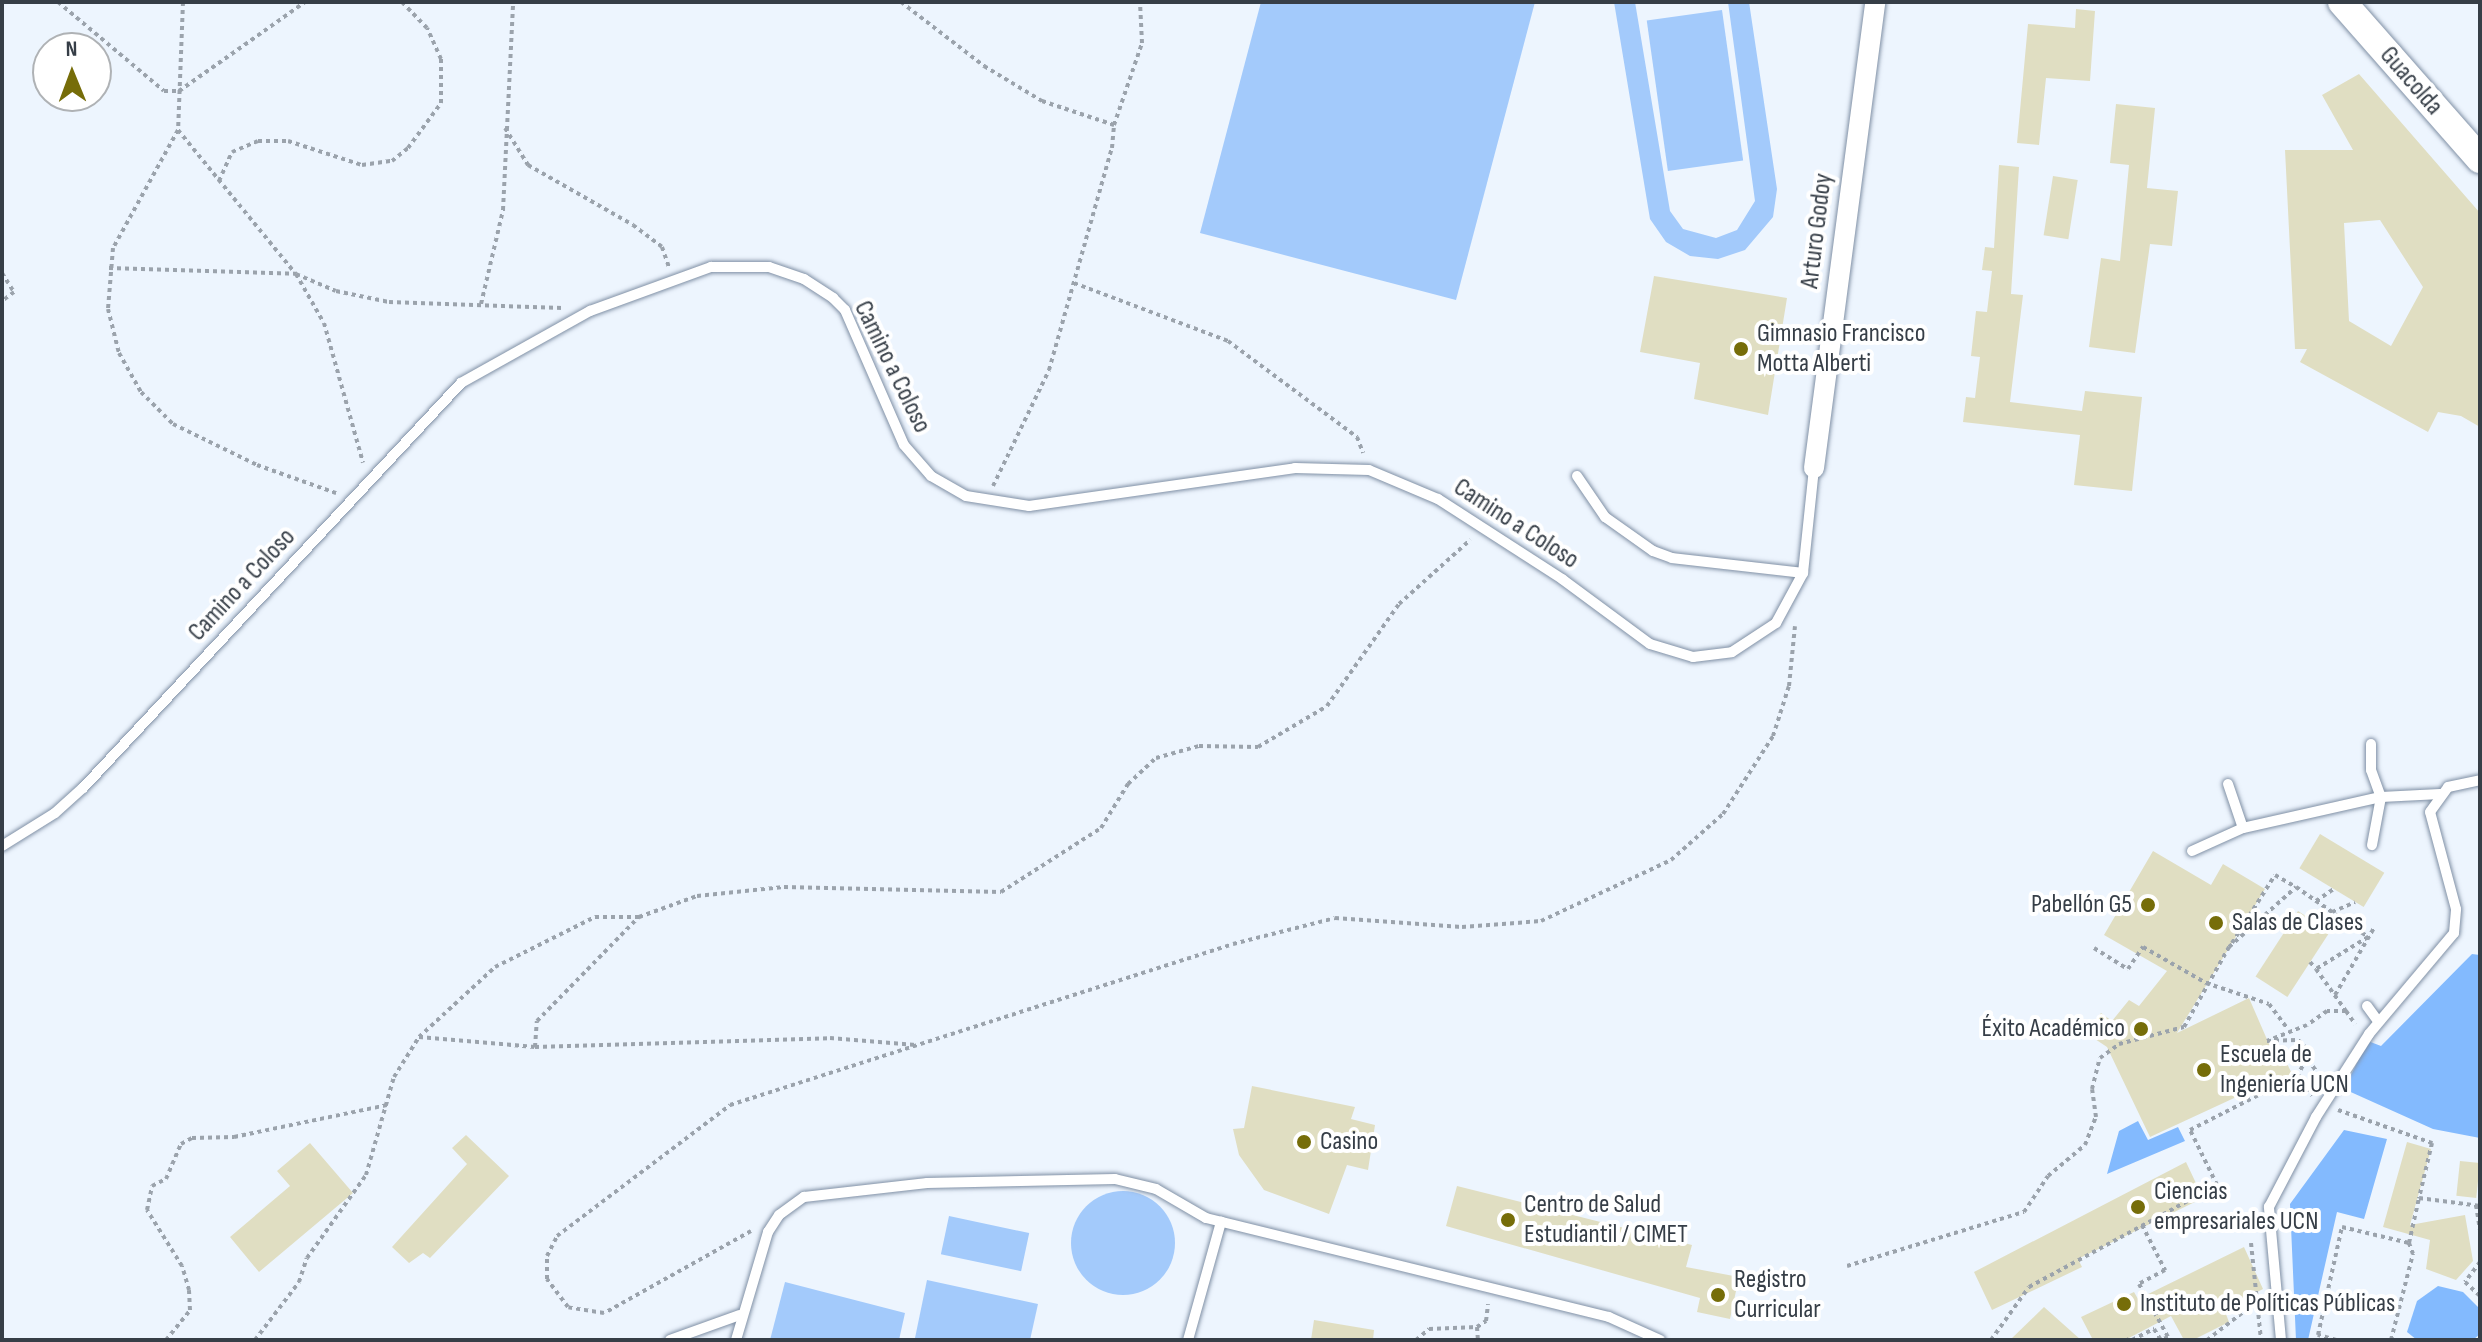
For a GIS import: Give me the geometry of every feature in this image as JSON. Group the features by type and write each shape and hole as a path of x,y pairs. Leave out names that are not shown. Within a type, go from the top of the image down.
{"street":[{"name":"Arturo Godoy","path":"1814,468 1875,2"},
{"name":"Guacolda","path":"2342,2 2480,159"}],"lane":[{"name":"Camino a Coloso","path":"2,846 55,813 83,788 461,383 590,311 711,267 750,264 788,272 819,288 845,310 904,445 916,461 947,487 985,502 1029,506 1295,468 1369,470 1416,487 1483,528 1650,644 1693,657 1732,652 1776,623 1801,578 1814,468"},
{"path":"1577,476 1605,517 1653,551 1672,558 1801,578"},
{"path":"2371,744 2371,770 2381,797 2372,845"},
{"path":"2192,851 2243,828 2381,797 2440,794 2480,780"},
{"path":"2228,784 2243,828"},
{"path":"2281,1340 2269,1218 2273,1197 2378,1021 2450,941 2457,925 2429,822 2440,794"},
{"path":"2367,1006 2378,1021"},
{"path":"736,1340 740,1315 768,1232 779,1215 819,1193 927,1183 1115,1179 1156,1189 1192,1212 1221,1222 1490,1285 1609,1317 1660,1340"},
{"path":"1188,1340 1221,1222"},
{"path":"670,1340 740,1315"}],"path":[{"path":"59,2 164,91 179,91 305,2"},
{"path":"183,2 178,130 120,229 109,268 108,309 119,353 156,409 173,424 257,465 355,498"},
{"path":"219,181 232,152 258,141 288,141 362,165 392,161 408,148 441,103 441,59 427,28 402,2"},
{"path":"481,304 503,210 513,2"},
{"path":"901,2 984,66 1042,101 1114,125"},
{"path":"985,502 1049,370 1114,125 1142,43 1140,2"},
{"path":"505,128 528,165 662,247 674,281"},
{"path":"178,130 296,274 324,323 368,485"},
{"path":"109,268 296,274 336,291 389,302 590,311"},
{"path":"2,273 14,292 2,301"},
{"path":"1074,283 1228,341 1357,437 1369,470"},
{"path":"255,1340 299,1282 307,1258 366,1175 394,1077 419,1037 495,967 595,917 639,917 697,896 784,887 1001,892 1101,828 1128,784 1156,758 1199,746 1258,747 1327,706 1399,604 1483,528"},
{"path":"779,1215 604,1313 568,1307 547,1279 547,1256 557,1236 730,1105 1233,944 1335,918 1462,927 1541,921 1671,860 1723,814 1773,736 1789,686 1801,578"},
{"path":"1847,1266 2024,1212 2048,1176 2085,1145 2096,1117 2092,1089 2100,1058 2119,1044 2160,1036 2184,1027 2206,983 2275,875 2368,937"},
{"path":"2229,947 2296,887"},
{"path":"2316,901 2334,889"},
{"path":"2332,912 2355,902"},
{"path":"535,1047 537,1021 639,917"},
{"path":"2335,995 2374,928"},
{"path":"2316,969 2368,937"},
{"path":"2094,948 2128,969 2143,947 2206,983 2269,1004 2288,1029"},
{"path":"1991,1340 2029,1287 2217,1185 2190,1130 2298,1075 2310,1052 2298,1040 2267,1041 2288,1029 2307,1025 2327,1011 2346,1011 2310,962"},
{"path":"419,1037 535,1047 830,1038 919,1046"},
{"path":"2308,1060 2326,1084"},
{"path":"2298,1075 2312,1097 2319,1097"},
{"path":"166,1340 190,1310 189,1290 182,1266 147,1210 152,1186 166,1179 181,1144 192,1138 234,1137 387,1105"},
{"path":"2329,1107 2432,1143 2409,1243 2413,1254 2391,1340"},
{"path":"2419,1198 2478,1206 2480,1230"},
{"path":"2130,1339 2154,1329 2161,1340 2168,1337 2139,1284 2165,1270 2142,1225"},
{"path":"2336,1340 2318,1335 2342,1227 2409,1243"},
{"path":"2251,1243 2261,1340"},
{"path":"2480,1262 2465,1282 2480,1296"},
{"path":"1416,1340 1429,1329 1477,1327 1486,1321 1490,1285"},
{"path":"2207,1340 2258,1300 2276,1295"},
{"path":"1477,1327 1478,1340"}],"shaded area":[{"path":"1261,2 1535,2 1456,300 1200,233"},
{"path":"1614,2 1635,2 1670,211 1683,229 1716,238 1737,230 1755,201 1728,2 1749,2 1777,189 1773,217 1745,250 1718,259 1690,256 1666,242 1650,219"},
{"path":"1722,10 1743,161 1668,171 1647,21"},
{"path":"2472,954 2480,955 2480,1138 2433,1129 2344,1089 2368,1041 2381,1046"},
{"path":"2138,1121 2148,1140 2178,1127 2185,1141 2107,1174 2119,1131"},
{"path":"2344,1130 2387,1139 2364,1219 2337,1212 2308,1340 2296,1340 2290,1204"},
{"path":"1123,1191 1143,1195 1166,1214 1175,1243 1171,1263 1152,1286 1123,1295 1103,1291 1080,1272 1071,1243 1075,1223 1094,1200"},
{"path":"949,1216 1029,1233 1021,1271 941,1254"},
{"path":"927,1280 1038,1304 1030,1340 915,1338"},
{"path":"785,1282 905,1313 899,1340 770,1340"},
{"path":"2438,1286 2463,1292 2480,1309 2480,1334 2473,1340 2417,1340 2407,1332 2417,1301"}],"building":[{"path":"2076,9 2095,11 2090,81 2046,78 2039,145 2017,143 2028,24 2075,28"},
{"path":"2359,74 2480,213 2480,427 2461,416 2438,412 2428,432 2300,362 2307,349 2295,349 2285,150 2353,150 2322,95","holes":["2380,220 2423,287 2391,346 2349,321 2344,223"]},
{"path":"2116,104 2155,108 2147,188 2178,191 2172,246 2150,244 2135,353 2089,347 2101,258 2120,261 2129,165 2110,163"},
{"path":"1999,165 2019,167 2011,294 2023,295 2010,402 2082,411 2085,391 2142,397 2132,491 2074,485 2080,435 1963,422 1966,397 1975,398 1980,357 1971,356 1976,311 1987,312 1992,271 1982,270 1985,247 1994,248"},
{"path":"2053,176 2078,180 2068,239 2044,235"},
{"name":"Gimnasio Francisco Motta Alberti","path":"1654,276 1787,298 1768,415 1694,399 1700,363 1640,352"},
{"path":"2320,834 2384,873 2364,907 2299,868"},
{"path":"2153,851 2211,885 2223,864 2265,889 2177,1033 2249,998 2269,1044 2280,1049 2294,1078 2245,1093 2150,1137 2107,1047 2086,1033 2101,1013 2112,1021 2129,1000 2139,1006 2167,971 2104,935"},
{"path":"2298,911 2330,932 2287,997 2256,976"},
{"name":"Casino","path":"1252,1086 1355,1107 1351,1119 1375,1125 1368,1170 1347,1165 1329,1214 1264,1190 1239,1155 1233,1129 1244,1128"},
{"path":"466,1135 509,1176 430,1258 423,1253 409,1263 392,1247 467,1164 452,1148"},
{"path":"2407,1142 2431,1149 2410,1225 2465,1215 2473,1261 2456,1280 2426,1269 2430,1240 2383,1227"},
{"path":"310,1143 353,1193 259,1272 230,1237 290,1186 277,1171"},
{"path":"2460,1161 2480,1163 2476,1198 2456,1196"},
{"path":"2186,1162 2203,1198 2078,1259 2082,1267 1992,1310 1974,1272"},
{"path":"1457,1186 1692,1245 1686,1267 1739,1277 1730,1319 1697,1312 1700,1298 1446,1226"},
{"path":"2244,1247 2263,1289 2224,1309 2229,1322 2193,1340 2184,1340 2171,1316 2125,1340 2093,1340 2081,1317 2134,1292 2138,1299"},
{"path":"2044,1307 2081,1340 2010,1340"},
{"path":"1314,1320 1374,1330 1373,1340 1311,1340"}],"place":[{"name":"Gimnasio Francisco Motta Alberti","path":"1741,349"},
{"name":"Pabellón G5","path":"2148,905"},
{"name":"Salas de Clases","path":"2216,923"},
{"name":"Éxito Académico","path":"2141,1029"},
{"name":"Escuela de Ingeniería UCN","path":"2204,1070"},
{"name":"Casino","path":"1304,1142"},
{"name":"Ciencias empresariales UCN","path":"2138,1207"},
{"name":"Centro de Salud Estudiantil / CIMET","path":"1508,1220"},
{"name":"Registro Curricular","path":"1718,1295"},
{"name":"Instituto de Políticas Públicas","path":"2124,1304"}]}
